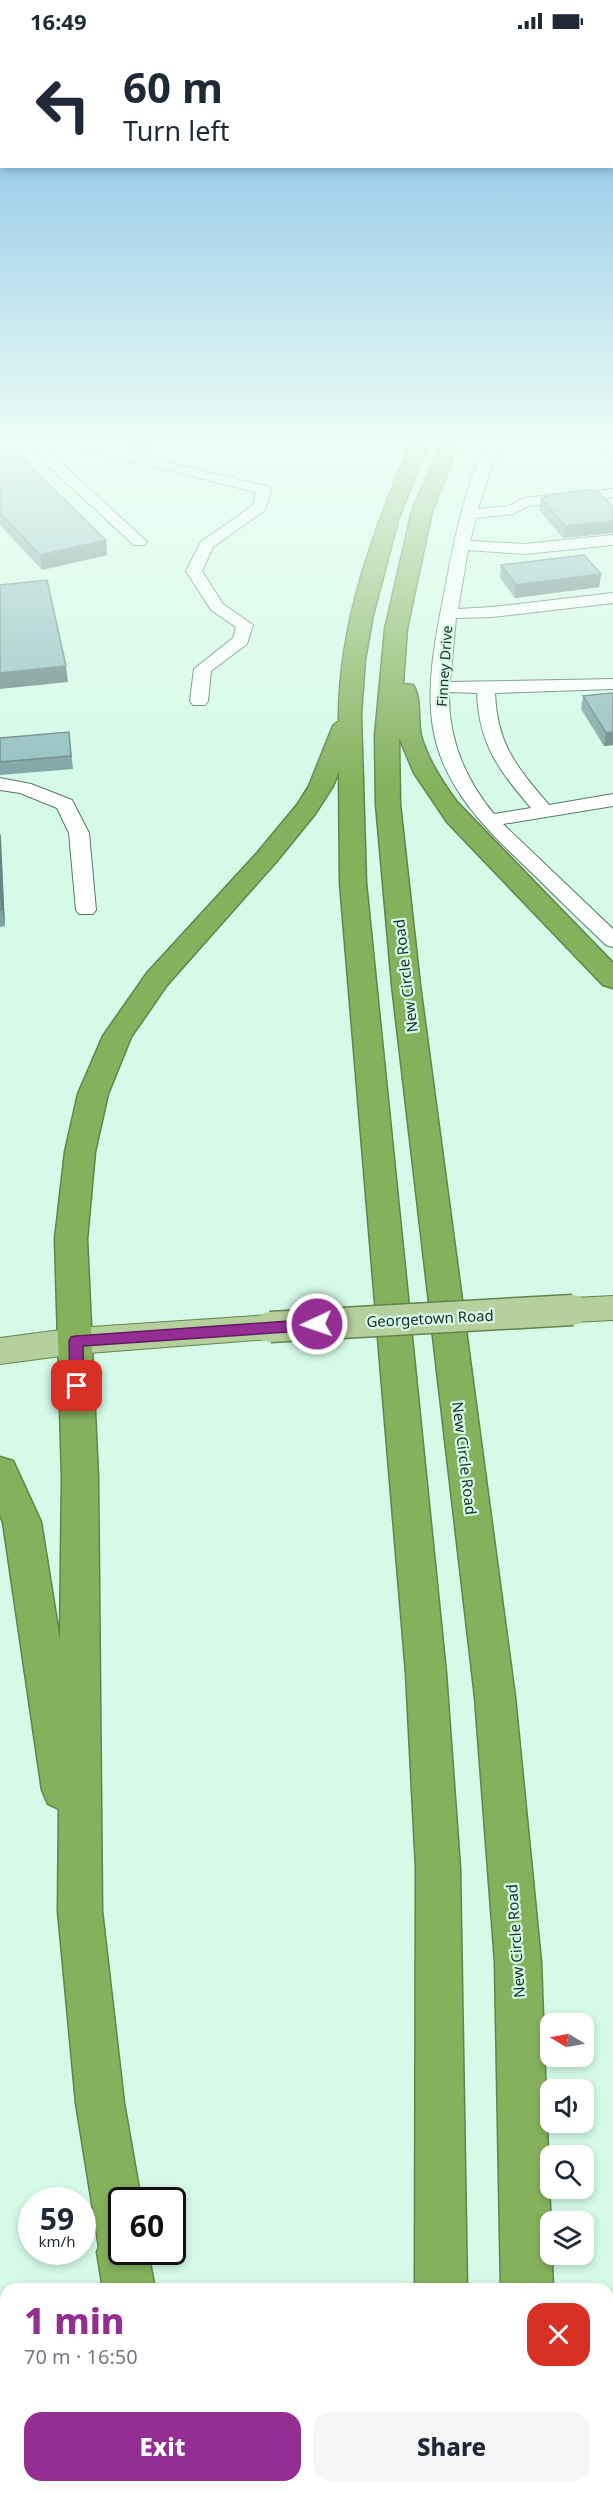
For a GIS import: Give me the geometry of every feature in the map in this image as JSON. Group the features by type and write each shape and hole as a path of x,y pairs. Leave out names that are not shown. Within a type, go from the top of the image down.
{"highway":[{"path":"378,556 362,615 354,660 350,713 353,883 426,1673 438,1869 441,2283"},
{"path":"412,556 396,629 408,724 427,774 456,817 613,979"},
{"name":"New Circle Road","path":"396,629 387,736 392,858 495,1697 518,1962 527,2283"},
{"path":"80,1911 80,1477 71,1239 80,1152 93,1094 117,1036 157,979 267,857 306,809 321,786 350,713"},
{"path":"0,1472 22,1522 33,1607 49,1689 80,1911 100,2103 113,2187"},
{"path":"125,2265 128,2283"}],"main road":[{"name":"Georgetown Road","path":"0,1351 76,1341 270,1327 613,1308"}],"street":[{"path":"200,701 203,669 241,640 245,624 217,607 194,571 201,556"},
{"name":"Finney Drive","path":"458,556 448,614 440,687 444,735 452,762 475,804 489,821 608,930"},
{"path":"448,614 492,612 613,598"},
{"path":"440,687 613,684"},
{"path":"486,688 486,713 490,734 500,757 544,811"},
{"path":"0,784 24,788 65,804 79,833 86,910"},
{"path":"489,821 613,800"}],"building":[{"path":"585,556 601,574 516,585 501,565"},
{"path":"47,580 66,666 0,673 0,585"},
{"path":"613,693 613,732 606,733 583,696"},
{"path":"69,732 71,756 0,762 0,738"},
{"path":"0,862 2,909 0,910"}],"route":[{"path":"77,1386 76,1341 317,1324"}]}
